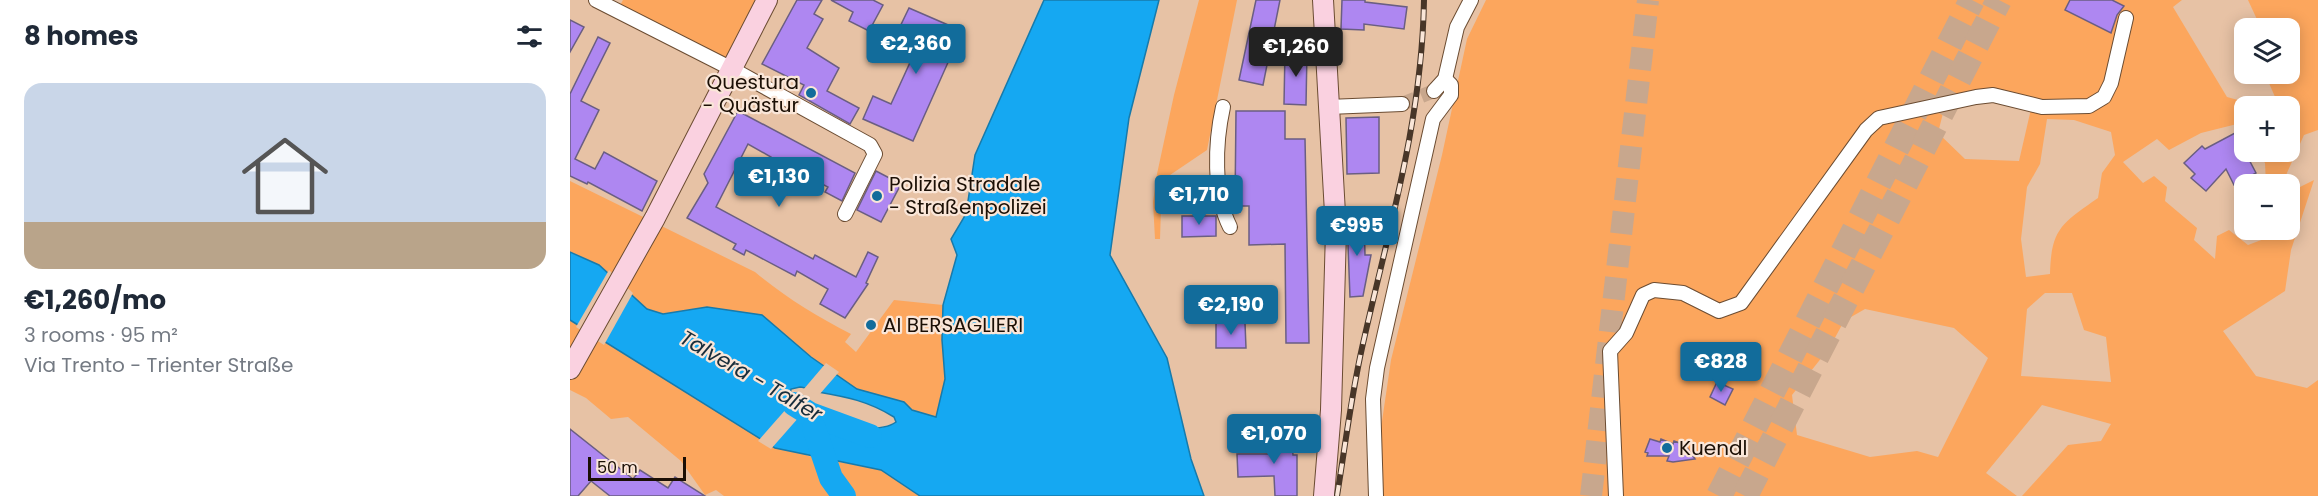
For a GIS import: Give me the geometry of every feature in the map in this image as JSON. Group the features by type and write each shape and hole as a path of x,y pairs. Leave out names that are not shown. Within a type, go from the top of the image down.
{"street":[{"path":"596,0 620,6 858,138 874,150 875,154 845,214"},
{"path":"570,369 655,218 767,0"},
{"path":"1323,0 1336,231 1331,410 1324,496"},
{"path":"1434,91 1445,79 1457,27 1471,0"},
{"path":"1616,496 1610,351 1626,333 1643,296 1654,290 1683,293 1719,311 1741,303 1866,130 1880,118 1993,95 2042,107 2089,106 2104,97 2111,83 2126,18"},
{"path":"1376,496 1373,399 1377,368 1433,119 1451,96 1451,85 1445,79"},
{"path":"1328,107 1402,104"},
{"path":"1223,107 1217,150 1218,175 1222,202 1230,226"}],"shaded area":[{"path":"623,0 767,0 732,69 617,11"},
{"path":"1199,0 1237,0 1207,150 1170,175 1161,208 1160,239 1155,239 1153,202 1157,174 1174,95"},
{"path":"1486,0 2182,0 2173,7 2227,97 2234,99 2234,125 2201,133 2169,150 2157,139 2123,162 2143,183 2154,176 2167,187 2165,201 2197,228 2194,240 2215,259 2217,236 2229,230 2234,234 2234,240 2242,240 2248,245 2261,240 2294,240 2285,291 2223,331 2256,376 2307,388 2318,380 2318,496 2022,496 2068,445 2101,441 2111,424 2042,405 1986,473 2017,496 1371,496 1391,360 1442,155 1467,39","holes":["1992,99 2031,109 2019,161 1965,159 1938,133 1944,109","2047,119 2074,120 2111,132 2115,155 2102,173 2098,198 2067,221 2056,237 2050,274 2026,277 2021,239 2027,187 2040,164","2045,293 2072,293 2084,330 2106,337 2111,382 2021,376 2027,309","1865,309 1954,328 1988,358 1938,457 1917,451 1870,457 1797,435 1792,395 1830,347 1844,321"]},
{"path":"2248,0 2318,0 2318,130 2304,135 2300,144 2300,96 2275,96 2269,84 2300,84 2300,18 2256,18"},
{"path":"2292,162 2286,174 2266,174 2265,163"},
{"path":"2314,180 2300,223 2300,187"},
{"path":"570,181 755,272 801,306 851,334 845,342 856,352 894,300 943,305 942,340 945,379 936,418 912,410 904,402 857,390 811,357 707,307 663,314 647,309 599,265 570,252"},
{"path":"570,320 808,456 881,470 920,496 724,496 716,490 705,495 681,461 628,417 611,419 586,398 570,390"}],"water":[{"path":"1044,0 1159,0 1129,118 1110,255 1167,358 1191,459 1204,496 920,496 881,470 775,448 570,320 570,252 599,265 647,309 663,314 707,307 762,315 811,357 857,389 904,402 912,410 936,417 945,379 942,340 943,305 957,255 951,239 966,214 975,155","holes":["802,387 866,403 894,417 896,422 873,428 853,428 829,424 814,411 807,412 789,400 791,389"]}],"pier":[{"path":"609,270 633,293 604,345 576,327"},
{"path":"826,363 839,372 819,395 803,390"},
{"path":"794,400 807,408 771,449 758,441"}],"building":[{"path":"797,0 822,0 814,14 823,19 807,48 839,68 827,91 859,108 850,124 799,95 804,85 762,64"},
{"path":"831,0 873,0 883,5 869,31 849,21 853,12"},
{"path":"1256,0 1280,0 1263,85 1239,80"},
{"path":"1342,0 1365,0 1365,2 1407,7 1404,29 1364,24 1364,30 1341,29"},
{"path":"2070,0 2112,0 2124,6 2117,15 2111,33 2065,10"},
{"path":"909,8 962,31 913,141 863,119 873,96 891,104 918,45 896,35"},
{"path":"570,20 584,27 570,52"},
{"path":"598,37 610,43 581,101 599,110 575,159 595,169 604,152 657,181 642,211 588,182 587,184 570,176 570,94"},
{"path":"1285,51 1307,51 1306,105 1284,104"},
{"path":"738,111 855,173 842,201 825,192 828,187 797,171 792,181 766,167 771,157 748,144 716,207 813,259 815,255 856,277 868,252 878,257 866,283 868,284 845,318 820,304 828,289 797,271 795,276 746,250 744,255 733,249 736,244 687,218 708,183 704,174"},
{"path":"1236,111 1285,111 1285,139 1305,139 1309,343 1286,343 1285,244 1249,245 1249,206 1235,206"},
{"path":"1379,117 1379,173 1347,174 1346,118"},
{"path":"2234,134 2234,162 2250,162 2256,173 2234,174 2234,185 2226,169 2206,191 2191,178 2195,174 2184,163 2202,146 2205,149"},
{"name":"Polizia Stradale - Straßenpolizei","path":"876,171 901,184 881,222 857,210"},
{"path":"1182,216 1216,216 1216,236 1182,237"},
{"path":"1364,217 1365,255 1371,255 1363,296 1350,297 1347,219"},
{"path":"1216,323 1245,323 1246,348 1216,348"},
{"path":"1717,382 1733,389 1725,405 1710,397"},
{"path":"570,429 633,479 640,470 668,488 675,477 705,496 610,496 591,481 578,496 570,496"},
{"path":"1291,431 1293,455 1297,455 1297,496 1275,496 1274,476 1238,477 1237,454 1271,454 1270,437"},
{"name":"Kuendl","path":"1650,439 1660,442 1661,439 1673,444 1674,441 1685,445 1695,459 1673,462 1667,461 1669,456 1647,456 1648,453 1645,452"}],"waterway":[{"name":"Talvera - Talfer","path":"794,404 810,414 870,436"},
{"path":"814,428 831,478 844,496"}],"tunnel":[{"path":"1591,496 1648,0"},
{"path":"1719,496 1972,0"},
{"path":"1745,496 1999,0"},
{"path":"1402,104 1434,91"}],"railway":[{"path":"1337,496 1358,366 1393,219 1410,133 1422,45 1424,0"}],"place":[{"name":"Questura - Quästur","path":"811,93"},
{"name":"Polizia Stradale - Straßenpolizei","path":"877,196"},
{"name":"AI BERSAGLIERI","path":"871,325"},
{"name":"Kuendl","path":"1667,448"}]}
